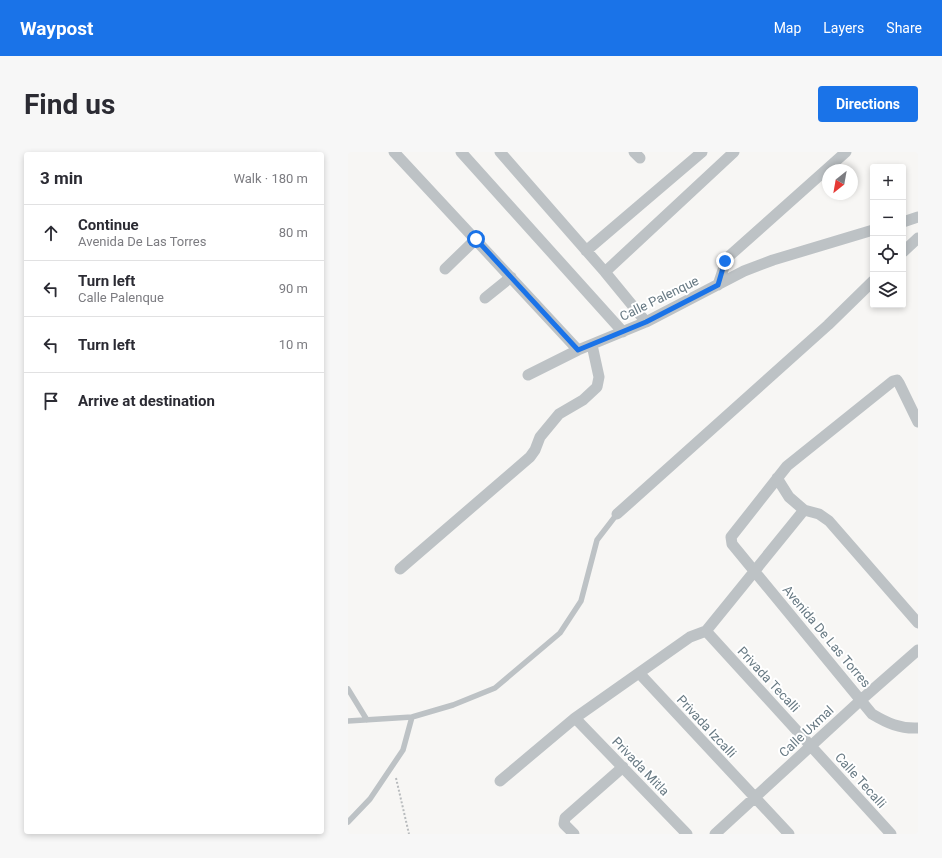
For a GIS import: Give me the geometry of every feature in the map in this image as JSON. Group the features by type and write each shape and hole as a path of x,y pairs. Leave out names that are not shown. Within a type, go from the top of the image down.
{"street":[{"path":"394,152 578,350"},
{"path":"461,152 623,332"},
{"path":"500,152 605,272 646,322"},
{"path":"586,250 702,152"},
{"path":"605,272 734,152"},
{"path":"718,285 727,258 846,152"},
{"path":"906,221 918,217"},
{"name":"Calle Palenque","path":"528,374 578,350 646,322 744,271 773,260 870,231"},
{"path":"906,249 918,238"},
{"path":"445,269 476,239"},
{"path":"485,298 510,277"},
{"path":"617,514 822,330 870,284"},
{"path":"400,568 530,457 535,450 540,437 559,414 583,400 597,387 599,377 592,345"},
{"path":"918,422 897,380 893,381 787,466 777,478 789,497 804,510 819,514 829,521 918,624"},
{"name":"Avenida De Las Torres","path":"777,478 731,537 732,544 862,699 872,714 888,724 908,728 918,728"},
{"path":"500,781 575,718 690,637 706,631 804,510"},
{"name":"Privada Tecalli","path":"706,631 811,746"},
{"name":"Calle Uxmal","path":"715,834 862,699 918,650"},
{"name":"Privada Izcalli","path":"639,673 789,834"},
{"name":"Privada Mitla","path":"575,718 687,834"},
{"name":"Calle Tecalli","path":"811,746 891,834"},
{"path":"574,834 564,824 565,818 623,767"}],"lane":[{"path":"348,721 412,717 453,705 495,688 560,633 580,601 596,540 617,514"},
{"path":"348,689 367,720"},
{"path":"348,822 370,799 403,750 412,717"}],"path":[{"path":"396,777 409,834"}],"route":[{"path":"476,239 578,350 646,322 718,285 725,261"}]}
